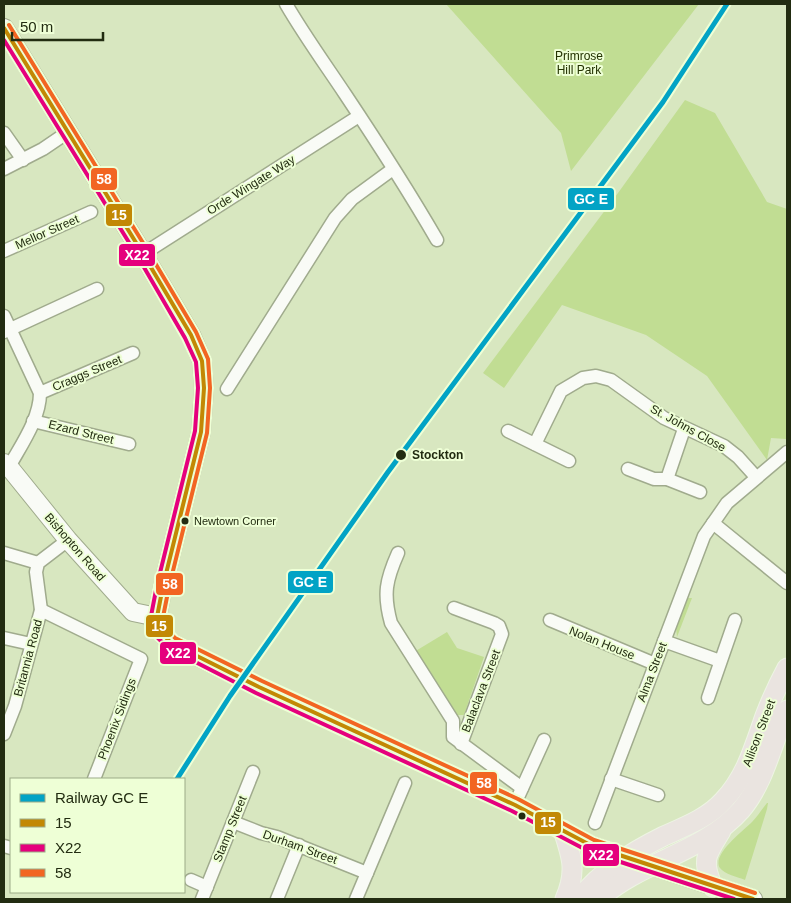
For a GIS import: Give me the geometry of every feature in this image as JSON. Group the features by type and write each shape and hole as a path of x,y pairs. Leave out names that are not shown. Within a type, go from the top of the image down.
{"main road":[{"name":"Allison Street","path":"579,899 594,881 609,868 701,818 722,803 746,769 765,715 787,668"},
{"name":"Allison Street","path":"599,899 615,887 722,828 742,809 764,770 787,710"},
{"path":"713,887 706,871 705,862 722,828"},
{"path":"563,830 573,865 573,878 565,899"}],"street":[{"path":"286,4 437,240"},
{"path":"4,28 143,254 191,335 202,362 204,388 201,432 163,586 157,617 161,632 171,643 259,687 515,805 592,846 713,887 734,896 753,899"},
{"name":"Orde Wingate Way","path":"143,254 359,116"},
{"path":"4,169 23,160 68,132"},
{"path":"4,133 23,160"},
{"path":"227,389 335,218 352,199 393,169"},
{"name":"Mellor Street","path":"4,251 91,212"},
{"path":"7,331 97,289"},
{"path":"4,316 7,331 40,393 40,403 33,421 7,465"},
{"name":"Craggs Street","path":"40,393 133,352"},
{"name":"St. Johns Close","path":"535,444 561,391 582,378 596,376 611,380 664,418 684,429 724,446 756,477"},
{"name":"Ezard Street","path":"33,421 130,444"},
{"path":"667,479 684,429"},
{"path":"508,431 569,461"},
{"name":"Alma Street","path":"595,823 704,536 727,503 787,452"},
{"name":"Bishopton Road","path":"7,465 68,540 133,612 157,617"},
{"path":"628,469 654,479 667,479 700,492"},
{"path":"713,523 787,583"},
{"path":"4,553 38,563 68,540"},
{"path":"398,552 396,571 386,586 391,623 453,721 453,737 522,788"},
{"name":"Britannia Road","path":"4,734 15,706 41,610 36,572 38,563"},
{"name":"Balaclava Street","path":"454,608 499,626 502,630 502,639 461,744"},
{"name":"Britannia Road","path":"41,610 141,659"},
{"name":"Nolan House","path":"550,620 655,664"},
{"path":"708,698 735,620"},
{"path":"4,638 31,644"},
{"path":"664,641 720,661"},
{"name":"Phoenix Sidings","path":"94,778 141,659"},
{"path":"515,805 544,740"},
{"name":"Stamp Street","path":"202,899 253,772"},
{"path":"612,779 658,795"},
{"path":"356,899 405,783"},
{"name":"Durham Street","path":"233,822 261,834 278,836 367,873"},
{"path":"277,899 299,845"},
{"path":"192,880 207,887"}],"green space":[{"name":"Primrose Hill Park","path":"446,4 699,4 571,171 561,133"},
{"path":"685,100 715,113 767,202 787,209 787,438 771,438 767,460 707,376 646,335 562,305 504,388 483,373"},
{"path":"687,598 692,598 677,637 676,628"},
{"path":"447,632 457,648 484,657 464,715 456,715 414,652"},
{"path":"767,803 767,809 745,880 725,872 718,863 720,856 754,820"}],"transit line":[{"path":"178,778 230,696 388,472 663,102 727,4"},
{"name":"58","path":"9,25 148,251 196,332 208,359 210,388 207,433 169,587 163,617 167,629 175,638 262,681 518,799 594,840 755,893"},
{"name":"15","path":"4,28 143,254 191,335 202,361 204,388 201,432 163,586 157,617 161,632 171,643 259,687 515,805 592,846 753,899"},
{"name":"X22","path":"4,40 138,257 185,338 196,362 198,388 195,431 151,616 156,636 168,648 256,693 512,811 590,852 734,899"}],"place":[{"name":"Stockton","path":"401,455"},
{"name":"Newtown Corner","path":"185,521"}]}
